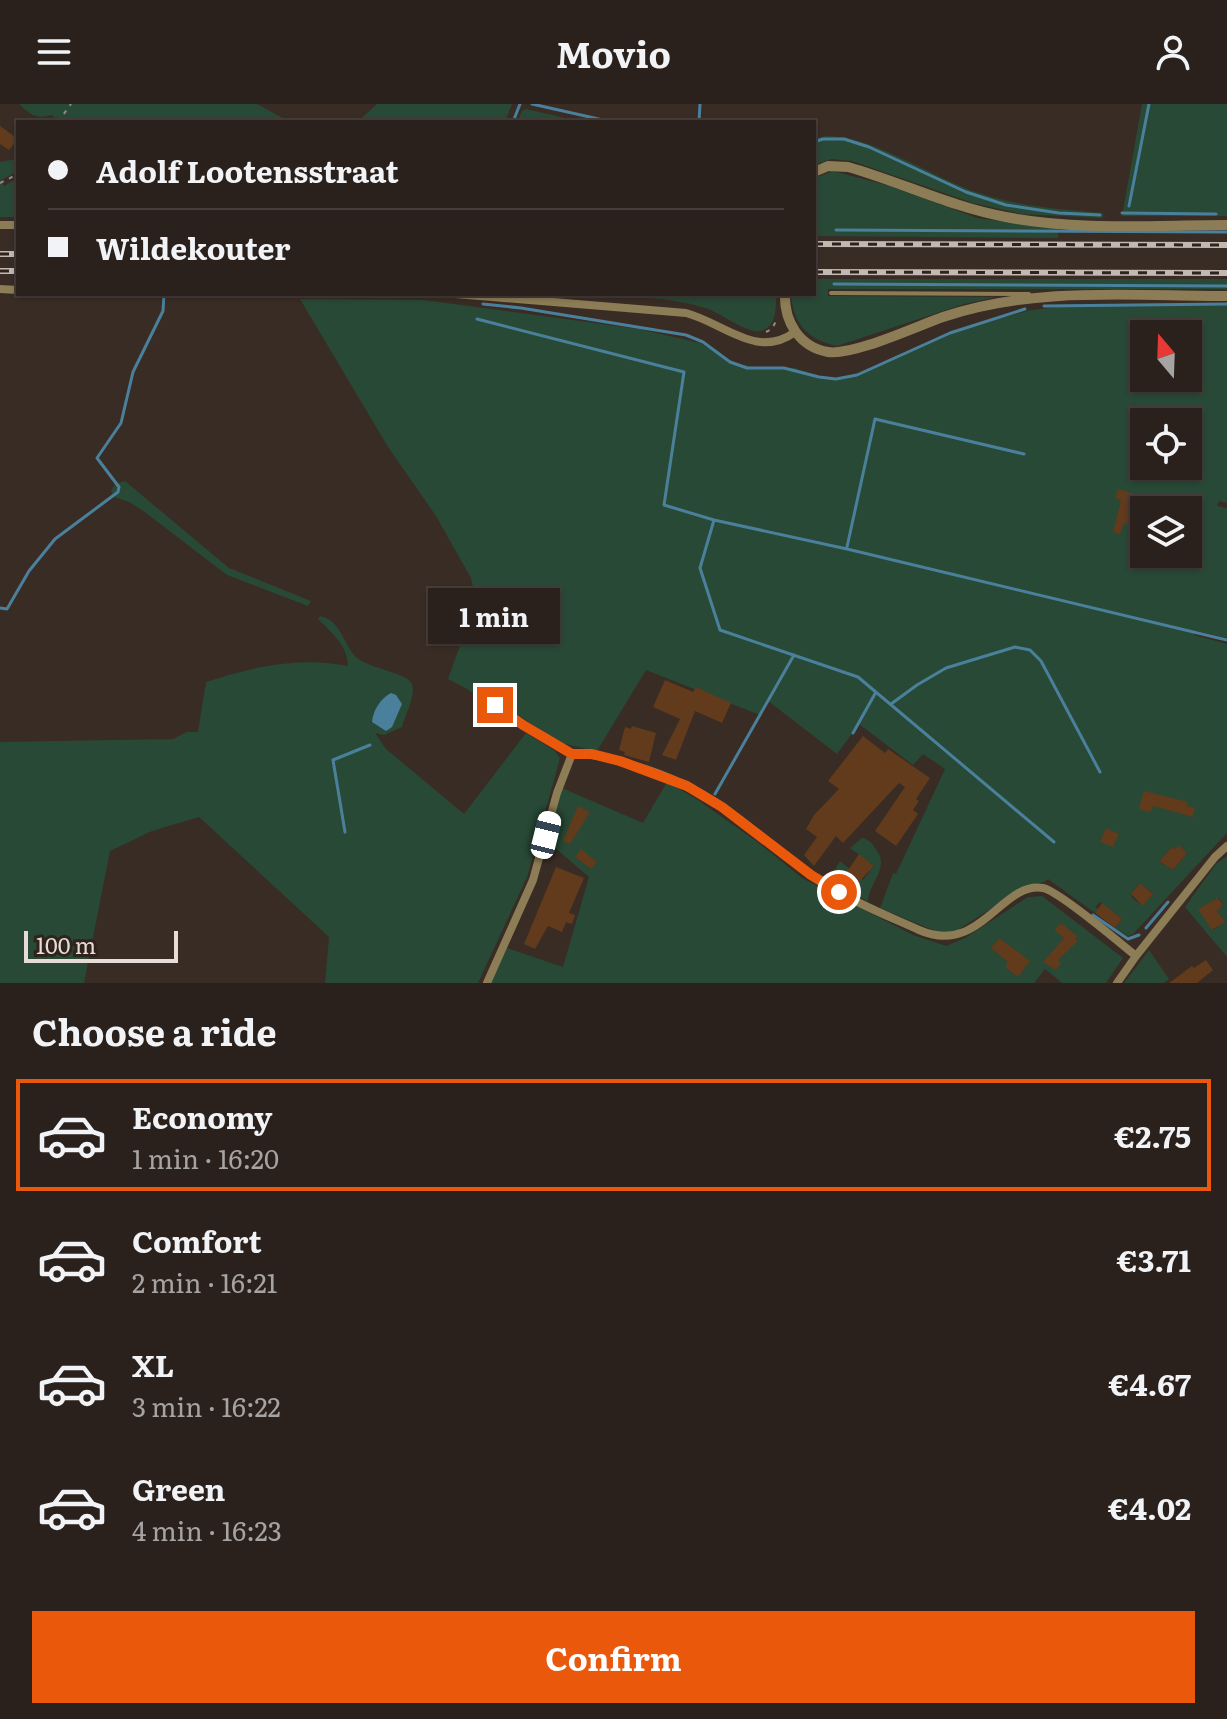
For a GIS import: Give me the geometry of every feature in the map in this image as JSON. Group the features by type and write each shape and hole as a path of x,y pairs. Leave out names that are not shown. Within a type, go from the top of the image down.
{"street":[{"path":"816,171 828,166 848,167 960,206 1036,222 1227,225"},
{"path":"785,296 787,317 795,332 814,347 831,353 969,309 1014,300 1069,294 1227,296"},
{"path":"481,296 686,313 713,322 743,339 762,344 787,338 795,332"},
{"path":"495,705 572,754 604,757 661,774 687,786 728,811 826,885 934,935 955,935 971,929 1015,897 1031,888 1040,887 1056,894 1136,956"},
{"path":"487,983 533,880 557,793 572,754"},
{"path":"1117,983 1215,857 1227,846"}],"lane":[{"path":"831,293 1069,294"}],"green space":[{"path":"19,104 257,104 286,120 58,120 51,115 41,117"},
{"path":"377,104 512,104 506,120 359,120"},
{"path":"1142,104 1227,104 1227,216 1122,216"},
{"path":"526,109 574,120 518,120"},
{"path":"826,136 861,142 970,190 1002,200 1103,213 1103,218 1022,214 973,203 852,161 831,159 816,164 816,138"},
{"path":"16,159 16,172 1,180 4,186 16,179 16,217 0,217 0,162"},
{"path":"833,171 890,186 977,218 1058,228 1058,238 816,236 816,177"},
{"path":"816,279 1227,279 1227,289 828,289 828,296 997,297 964,304 837,346 810,335 799,322 791,296 816,296"},
{"path":"609,296 776,296 776,305 770,325 755,331 711,310 658,299"},
{"path":"300,299 424,300 639,329 700,343 741,364 757,368 795,368 827,379 845,379 953,331 1031,310 1067,306 1227,305 1227,503 1219,501 1217,506 1227,508 1227,638 1197,631 1194,635 1227,644 1227,833 1128,936 1115,928 1122,919 1100,902 1095,907 1098,909 1095,913 1048,879 1025,887 956,931 940,933 880,908 893,873 896,874 945,769 923,754 913,765 859,724 837,754 768,701 760,715 646,670 597,751 560,743 493,698 489,705 448,679 473,609 474,592 471,578 436,516 388,447","holes":["1179,846 1187,853 1173,870 1159,861 1172,847 1175,849","1140,883 1153,894 1143,905 1131,894"]},
{"path":"125,481 229,568 311,601 308,606 227,575 142,510 114,497 111,491 115,484"},
{"path":"320,616 333,622 361,661 403,677 412,684 411,700 402,727 384,735 375,733 386,749 464,814 526,733 555,751 560,758 527,877 478,983 325,983 329,937 199,817 152,831 110,851 84,983 0,983 0,742 173,739 187,732 198,732 206,682 276,665 312,662 348,666 342,646 318,619"},
{"path":"667,782 756,841 802,878 913,935 946,946 965,938 1028,897 1042,896 1123,958 1106,983 1062,983 1045,969 1034,983 491,983 507,948 563,967 589,877 548,842 562,788 643,823"},
{"path":"862,838 872,844 881,864 868,902 830,878 840,861 863,880 874,866 850,848"},
{"path":"1227,856 1227,957 1185,907 1216,864","holes":["1219,898 1223,905 1217,911 1224,922 1213,930 1199,909"]},
{"path":"1149,950 1169,979 1164,983 1124,983"}],"water":[{"path":"391,693 402,704 392,727 386,731 372,722 378,705"}],"building":[{"path":"0,126 16,138 16,141 9,150 0,144"},
{"path":"1118,489 1143,496 1130,496 1130,524 1124,523 1120,534 1113,532 1121,500 1115,498"},
{"path":"665,680 693,692 696,687 731,703 722,723 695,711 676,760 662,755 680,719 653,707"},
{"path":"632,726 656,733 649,762 624,755 625,752 619,750 625,727 631,729"},
{"path":"863,736 885,753 888,749 930,778 916,799 919,801 913,810 918,814 896,846 875,831 905,787 899,783 843,843 836,836 814,866 804,855 817,837 806,829 814,815 839,789 828,781"},
{"path":"1144,791 1188,802 1187,806 1195,808 1193,817 1153,806 1151,812 1141,810"},
{"path":"578,806 590,812 570,844 563,841"},
{"path":"1106,828 1119,834 1113,847 1100,842"},
{"path":"1179,845 1187,853 1173,870 1159,861 1172,847 1175,849"},
{"path":"581,849 597,862 591,869 575,857"},
{"path":"859,854 874,866 856,885 844,876"},
{"path":"556,867 584,878 569,913 575,915 572,924 566,922 562,932 548,926 535,949 524,944"},
{"path":"1140,883 1153,894 1143,906 1131,894"},
{"path":"1218,898 1223,905 1217,911 1225,922 1212,930 1198,909"},
{"path":"1102,903 1122,919 1115,928 1095,913"},
{"path":"1061,923 1077,936 1078,941 1058,960 1061,963 1056,970 1043,962 1064,938 1054,930"},
{"path":"999,938 1030,961 1018,977 1005,967 1008,962 991,948"},
{"path":"1206,960 1213,970 1197,983 1169,983 1192,966 1194,968"}],"waterway":[{"path":"514,120 520,104"},
{"path":"532,104 603,120"},
{"path":"699,120 700,104"},
{"path":"1129,206 1149,104"},
{"path":"816,141 844,139 869,147 966,192 1006,205 1100,215"},
{"path":"1122,213 1216,214"},
{"path":"836,230 1227,232"},
{"path":"834,284 1227,286"},
{"path":"0,608 7,609 29,571 55,539 118,492 119,487 97,458 121,423 133,372 163,311 164,296"},
{"path":"483,304 686,335 703,342 730,362 747,368 784,368 836,379 857,375 950,333 1025,309"},
{"path":"1044,306 1227,304"},
{"path":"477,319 684,372 664,505 714,520 700,568 720,630 858,677 1054,842"},
{"path":"847,547 875,419 1024,454"},
{"path":"714,520 1227,640"},
{"path":"891,704 946,668 1015,647 1030,650 1041,661 1100,772"},
{"path":"715,794 794,655"},
{"path":"853,733 876,692"},
{"path":"345,832 333,760 370,745"},
{"path":"1146,928 1168,902"},
{"path":"1093,915 1128,939 1139,935"}],"railway":[{"path":"816,244 1227,245"},
{"path":"0,254 16,254"},
{"path":"0,271 16,271"},
{"path":"816,272 1227,273"}],"route":[{"path":"495,705 572,754 592,754 620,761 687,786 722,807 811,875 839,892"}]}
